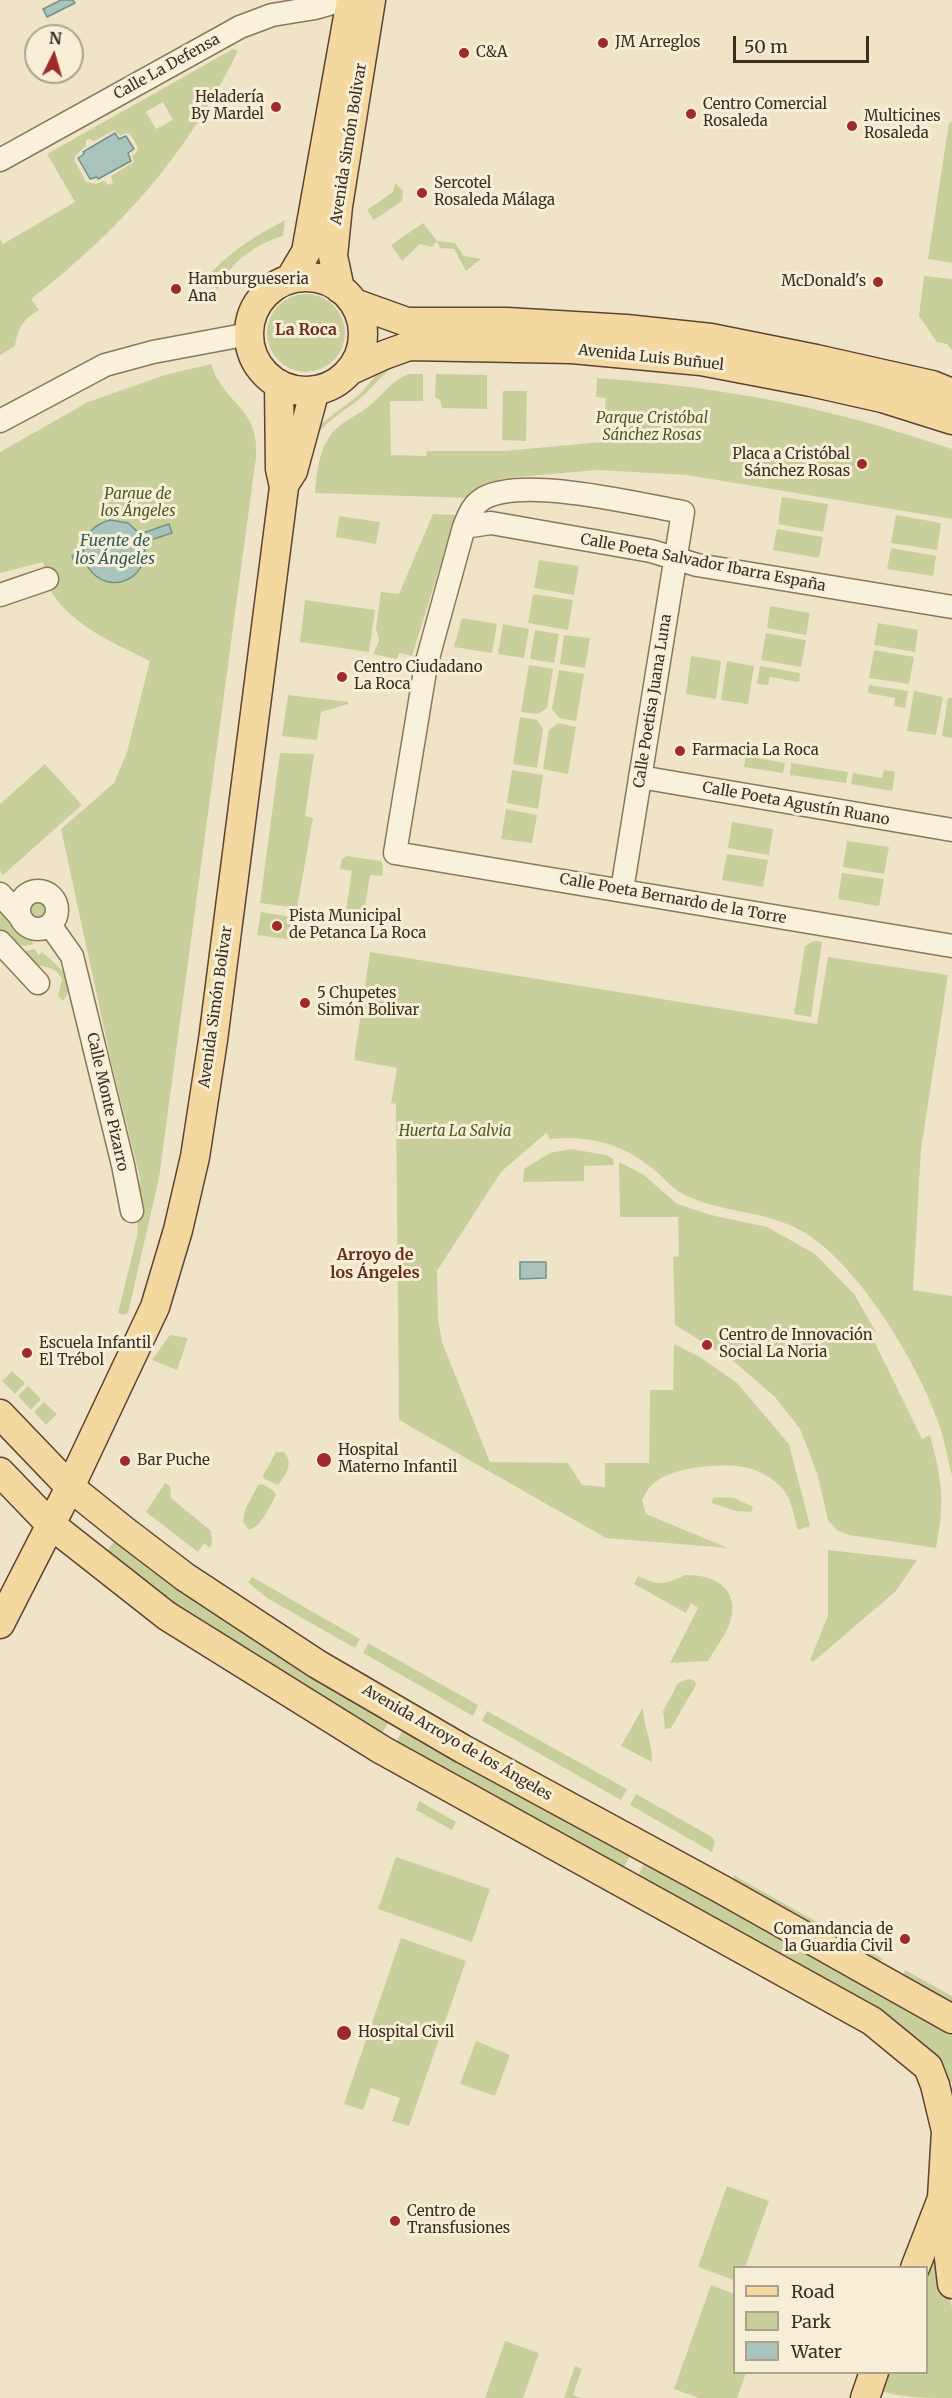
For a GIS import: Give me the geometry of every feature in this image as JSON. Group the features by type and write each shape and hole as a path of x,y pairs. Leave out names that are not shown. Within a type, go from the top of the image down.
{"main road":[{"name":"Avenida Simón Bolivar","path":"290,279 306,252 351,0"},
{"name":"Avenida Simón Bolivar","path":"347,296 333,256 338,206 371,0"},
{"path":"311,277 331,283 347,296 361,320 363,338 358,356 349,371 339,380 315,390 303,391 279,384 269,377 257,363 250,346 252,316 260,299 274,287 290,279 311,277"},
{"name":"Avenida Luis Buñuel","path":"347,296 407,322 507,322 626,329 711,338 932,385 952,393"},
{"name":"Avenida Luis Buñuel","path":"349,371 409,346 572,349 728,366 882,398 952,420"},
{"name":"Avenida Simón Bolivar","path":"279,384 280,469 284,487"},
{"name":"Avenida Simón Bolivar","path":"0,1624 155,1307 178,1230 195,1157 214,1028 284,487 292,471 315,390"},
{"name":"Avenida Arroyo de los Ángeles","path":"0,1414 60,1504 166,1616 382,1750 872,2021 928,2067 935,2085 946,2131 947,2188"},
{"name":"Avenida Arroyo de los Ángeles","path":"0,1472 185,1577 317,1664 463,1749 732,1894 952,2019"},
{"path":"916,2266 947,2188"},
{"path":"947,2188 952,2284"},
{"path":"865,2398 874,2374"}],"street":[{"name":"Calle La Defensa","path":"0,160 240,27 272,15 315,8 343,0"},
{"path":"0,422 105,365 153,352 249,334"},
{"name":"Calle Poetisa Juana Luna","path":"497,493 542,489 683,512 622,890"},
{"path":"491,523 492,502 497,493"},
{"path":"464,527 471,509 483,499 497,493"},
{"name":"Calle Poeta Salvador Ibarra España","path":"464,527 491,523 651,551 675,559 952,607"},
{"name":"Calle Poeta Bernardo de la Torre","path":"464,527 426,665 395,853 952,946"},
{"path":"0,595 47,579"},
{"name":"Calle Poeta Agustín Ruano","path":"640,777 952,830"},
{"path":"0,894 24,924 32,929 41,929 50,925 57,916 56,904 49,894 38,891 27,895 20,904 19,915"},
{"name":"Calle Monte Pizarro","path":"50,925 72,957 132,1211"},
{"path":"0,942 38,983"}],"green space":[{"path":"233,49 238,51 197,123 150,187 94,245 31,299 39,310 22,325 15,346 0,355 0,239 3,244 75,202 47,154","holes":["163,102 173,120 156,129 146,112","115,130 120,136 130,134 138,148 132,156 134,162 111,176 113,183 109,185 104,181 96,184 86,182 75,161 75,156 86,146 86,140 94,141"]},
{"path":"952,121 952,263 928,259 949,123"},
{"path":"395,183 403,191 402,201 374,220 367,210 393,192"},
{"path":"285,220 283,236 262,244 244,256 229,271 217,290 207,277 225,259 244,245"},
{"path":"423,223 437,241 432,247 420,244 402,261 391,245"},
{"path":"437,241 455,243 464,256 481,259 466,271 454,249 440,248"},
{"path":"924,276 952,279 952,350 947,344 937,342 919,316"},
{"path":"306,294 321,297 334,305 342,318 345,333 342,348 334,361 321,369 306,372 291,369 278,361 270,348 267,333 270,318 278,305 291,297"},
{"path":"501,358 500,363 411,361 402,364 389,370 363,396 333,418 317,435 314,435 321,424 360,394 377,374 399,360"},
{"name":"Parque de los Ángeles","path":"211,364 224,389 247,416 256,440 256,457 159,1178 128,1313 123,1315 118,1313 137,1236 140,1178 111,1061 61,829 114,783 127,752 150,661 96,633 61,605 47,582 43,562 0,573 0,452 88,402 165,375"},
{"name":"Parque Cristóbal Sánchez Rosas","path":"409,374 423,374 423,401 390,401 391,455 426,456 427,451 504,451 602,442 606,398 596,397 597,378 659,384 751,396 812,409 870,423 952,449 952,519 687,475 597,470 506,478 491,482 468,498 315,493 322,450 330,435 340,425 370,405 393,384"},
{"path":"436,374 487,375 487,409 442,408 440,400 435,397"},
{"path":"503,391 527,391 526,441 502,440"},
{"path":"782,497 828,504 823,532 778,524"},
{"path":"433,514 456,515 412,656 399,653 397,659 373,654 379,641 376,628 381,592 399,594"},
{"path":"896,515 941,523 937,550 891,543"},
{"path":"339,516 380,522 376,544 336,537"},
{"path":"777,529 823,537 819,558 773,550"},
{"path":"891,548 936,556 933,576 887,569"},
{"path":"539,560 579,566 574,595 534,588"},
{"path":"533,594 573,600 568,630 528,623"},
{"path":"305,600 375,610 369,652 300,642"},
{"path":"770,606 810,613 806,635 767,628"},
{"path":"462,618 497,624 492,653 454,647"},
{"path":"878,623 918,630 915,652 874,645"},
{"path":"503,624 529,629 524,658 498,654"},
{"path":"535,630 559,634 554,663 530,659"},
{"path":"766,633 806,640 801,667 761,660"},
{"path":"564,635 590,638 585,668 560,664"},
{"path":"874,650 914,657 909,684 869,678"},
{"path":"691,656 721,661 716,699 686,694"},
{"path":"727,661 754,666 748,704 721,700"},
{"path":"529,665 553,669 547,708 538,714 521,712"},
{"path":"760,666 800,673 799,682 770,677 768,685 757,684"},
{"path":"559,670 584,674 576,721 559,718 552,709"},
{"path":"869,685 908,691 905,708 894,706 895,698 868,693"},
{"path":"914,691 943,697 936,735 907,731"},
{"path":"288,695 348,702 348,704 321,712 317,740 282,736"},
{"path":"948,698 952,698 952,738 942,736"},
{"path":"520,717 537,720 543,729 537,768 513,764"},
{"path":"558,723 576,727 568,774 543,769 549,730"},
{"path":"747,748 758,749 757,758 785,763 783,773 744,767"},
{"path":"280,753 314,754 305,816 313,818 297,908 260,903"},
{"path":"791,763 848,772 846,783 790,775"},
{"path":"45,764 82,805 3,875 0,871 0,804"},
{"path":"512,770 543,775 538,809 507,803"},
{"path":"884,770 895,772 892,791 851,784 853,773 882,778"},
{"path":"506,809 537,815 532,843 501,839"},
{"path":"732,822 773,829 769,855 728,848"},
{"path":"847,841 889,847 884,874 843,867"},
{"path":"727,854 768,860 763,887 722,880"},
{"path":"347,856 381,861 383,866 382,876 370,875 364,913 376,915 375,921 371,924 336,918 333,914 334,908 346,910 352,871 340,869 342,859"},
{"path":"842,873 884,879 879,906 838,899"},
{"path":"38,898 47,901 50,910 47,919 38,922 29,919 26,910 29,901"},
{"path":"0,906 34,944 23,946 15,944 0,931"},
{"name":"Pista Municipal de Petanca La Roca","path":"261,912 297,918 293,940 257,935"},
{"path":"814,941 822,942 811,1017 794,1014 805,946"},
{"path":"34,949 39,955 42,952 54,962 68,980 68,994 63,1001 58,996 62,979 59,974 53,969 31,963 19,953"},
{"name":"Huerta La Salvia","path":"370,952 817,1024 828,957 948,975 921,1149 913,1290 952,1296 952,1476 940,1427 902,1346 864,1290 822,1245 786,1223 712,1205 683,1194 637,1157 614,1146 576,1138 550,1139 546,1133 501,1172 437,1271 438,1319 442,1342 490,1462 568,1463 582,1485 605,1487 605,1463 649,1463 650,1390 673,1390 674,1344 700,1357 737,1383 789,1444 810,1526 798,1530 787,1496 781,1487 766,1475 742,1467 716,1466 692,1468 660,1479 651,1486 642,1500 646,1514 728,1548 606,1538 399,1420 396,1104 391,1103 397,1068 354,1060"},
{"path":"571,1149 606,1155 613,1159 614,1165 584,1166 584,1181 523,1182 524,1169 550,1153"},
{"path":"619,1162 644,1175 677,1204 711,1215 767,1227 815,1254 854,1294 876,1332 871,1335 922,1439 930,1435 941,1491 941,1517 936,1548 849,1535 837,1530 828,1520 817,1473 800,1429 775,1397 732,1360 675,1325 673,1257 679,1256 678,1217 620,1217"},
{"path":"170,1335 188,1338 177,1370 152,1360"},
{"path":"12,1371 25,1383 15,1394 2,1381"},
{"path":"28,1386 41,1399 31,1410 18,1396"},
{"path":"44,1402 57,1414 46,1425 34,1412"},
{"path":"276,1452 284,1452 289,1465 278,1485 263,1478"},
{"path":"165,1483 170,1486 171,1498 211,1531 210,1548 204,1543 198,1552 146,1512"},
{"path":"262,1484 273,1490 276,1495 258,1525 249,1530 243,1522 245,1510 258,1485"},
{"path":"713,1498 734,1498 753,1507 751,1512 736,1511 712,1503"},
{"path":"117,1538 391,1718 381,1735 187,1616 104,1554"},
{"path":"828,1550 917,1560 896,1591 813,1662 810,1660 828,1616"},
{"path":"685,1575 712,1579 719,1583 730,1596 731,1620 708,1661 670,1663 698,1608 691,1603 686,1613 634,1584 638,1576 661,1583"},
{"path":"252,1577 360,1639 355,1648 267,1598 248,1582"},
{"path":"368,1643 478,1705 473,1716 363,1653"},
{"path":"688,1679 695,1681 696,1685 671,1728 665,1729 663,1711 678,1683"},
{"path":"643,1707 651,1748 652,1762 621,1746"},
{"path":"487,1711 627,1789 621,1800 482,1721"},
{"path":"405,1725 632,1852 623,1869 396,1743"},
{"path":"636,1794 712,1837 715,1842 712,1852 630,1805"},
{"path":"419,1801 456,1822 452,1830 416,1810"},
{"path":"396,1857 490,1889 472,1942 378,1909"},
{"path":"646,1860 952,2030 952,2082 948,2082 637,1877"},
{"path":"733,1875 883,1959 878,1962 736,1883"},
{"path":"401,1938 466,1961 409,2126 392,2121 400,2098 371,2088 363,2110 344,2104"},
{"path":"905,1970 952,1996 952,2004 903,1977"},
{"path":"476,2041 510,2055 495,2096 460,2084"},
{"path":"727,2186 769,2201 745,2266 733,2266 733,2280 698,2267"},
{"path":"935,2239 952,2307 952,2398 925,2398 881,2391 884,2374 928,2374 927,2266"},
{"path":"711,2285 733,2294 733,2374 746,2374 737,2398 699,2398 674,2389"},
{"path":"505,2341 539,2353 523,2398 485,2398"},
{"path":"575,2366 582,2369 573,2395 581,2398 564,2398"}],"water":[{"path":"61,0 73,0 75,3 47,17 43,9"},
{"path":"115,133 119,139 126,136 134,149 128,153 131,161 98,179 97,177 90,179 78,158 84,154 83,152"},
{"name":"Fuente de los Ángeles","path":"110,520 128,523 140,534 169,524 172,533 144,542 144,556 140,568 133,576 124,581 102,580 92,573 85,561 75,564 72,556 83,552 91,531"},
{"path":"520,1262 546,1262 546,1278 520,1279"}],"place":[{"name":"JM Arreglos","path":"603,43"},
{"name":"C&A","path":"464,53"},
{"name":"Heladería By Mardel","path":"276,107"},
{"name":"Centro Comercial Rosaleda","path":"691,114"},
{"name":"Multicines Rosaleda","path":"852,126"},
{"name":"Sercotel Rosaleda Málaga","path":"422,193"},
{"name":"McDonald's","path":"878,282"},
{"name":"Hamburgueseria Ana","path":"176,289"},
{"name":"Placa a Cristóbal Sánchez Rosas","path":"862,464"},
{"name":"Centro Ciudadano La Roca","path":"342,677"},
{"name":"Farmacia La Roca","path":"680,751"},
{"name":"Pista Municipal de Petanca La Roca","path":"277,926"},
{"name":"5 Chupetes Simón Bolivar","path":"305,1003"},
{"name":"Centro de Innovación Social La Noria","path":"707,1345"},
{"name":"Escuela Infantil El Trébol","path":"27,1353"},
{"name":"Hospital Materno Infantil","path":"324,1460"},
{"name":"Bar Puche","path":"125,1461"},
{"name":"Comandancia de la Guardia Civil","path":"905,1939"},
{"name":"Hospital Civil","path":"344,2033"},
{"name":"Centro de Transfusiones","path":"395,2221"}],"district":[{"name":"La Roca","path":"306,330"},
{"name":"Arroyo de los Ángeles","path":"375,1264"}]}
